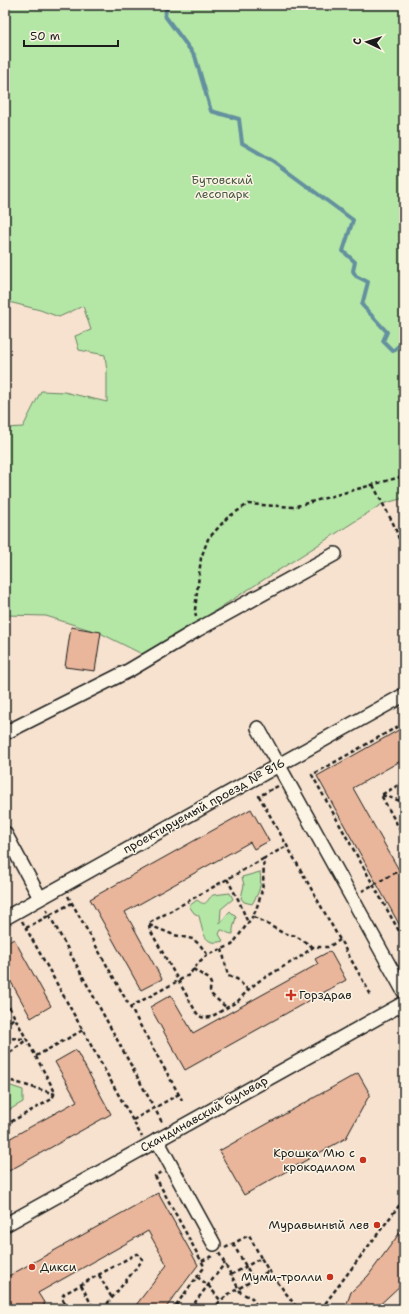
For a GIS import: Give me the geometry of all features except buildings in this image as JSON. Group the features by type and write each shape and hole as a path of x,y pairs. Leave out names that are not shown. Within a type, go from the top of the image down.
{"street":[{"path":"5,733 128,671 196,630 335,554"},
{"name":"проектируемый проезд № 816","path":"5,918 404,695"},
{"path":"258,728 404,992"},
{"path":"5,833 40,898"},
{"name":"Скандинавский бульвар","path":"5,1225 404,1003"},
{"path":"157,1140 216,1248"}],"path":[{"path":"196,630 195,610 201,558 208,539 227,518 248,504 293,507 404,476"},
{"path":"373,485 395,527 404,555"},
{"path":"404,723 312,775 404,940"},
{"path":"287,781 259,796 371,995"},
{"path":"381,795 404,782"},
{"path":"381,795 404,802"},
{"path":"381,795 404,837"},
{"path":"149,925 151,922 287,846"},
{"path":"130,1007 188,975 207,955 229,947 235,942 253,916 262,895 264,872 263,859"},
{"path":"352,897 404,868"},
{"path":"227,879 239,901 248,924"},
{"path":"40,898 154,1108 157,1140"},
{"path":"157,1140 133,1120 26,928 72,903 182,1100"},
{"path":"253,916 283,933 296,936 313,947 328,947 340,940"},
{"path":"149,925 150,930 196,1012 199,1016 208,1018 238,1001 258,981 300,957 313,947"},
{"path":"149,925 174,935 193,939 200,945 207,955"},
{"path":"222,950 228,976 237,978 248,990"},
{"path":"193,969 209,979 212,995 227,1008"},
{"path":"5,1002 54,1088 55,1094 52,1099 6,1124 5,1119"},
{"path":"5,1026 15,1018"},
{"path":"36,1056 83,1030"},
{"path":"5,1038 27,1039"},
{"path":"5,1057 27,1039"},
{"path":"5,1080 55,1094"},
{"path":"133,1120 178,1094"},
{"path":"155,1176 202,1261 204,1268 173,1309"},
{"path":"321,1309 404,1199"},
{"path":"202,1261 216,1248 233,1244 249,1235 269,1271 298,1309"},
{"path":"233,1244 254,1280"},
{"path":"216,1248 241,1293 252,1298 259,1309"},
{"path":"68,1309 62,1296 136,1254 139,1254 142,1259 141,1262 103,1309"},
{"path":"231,1275 261,1258"},
{"path":"190,1309 225,1264"},
{"path":"212,1309 220,1300 269,1271"},
{"path":"98,1275 112,1298"},
{"path":"197,1277 208,1285 220,1300"},
{"path":"81,1285 94,1307 83,1309"},
{"path":"52,1309 64,1302"}],"green space":[{"name":"Бутовский лесопарк","path":"5,5 404,5 404,498 382,504 196,623 142,654 100,633 46,616 5,615 5,428 23,427 41,391 64,392 107,402 107,372 105,355 79,350 75,336 91,330 83,306 59,317 40,310 5,301"},
{"path":"260,872 261,877 259,889 252,904 244,902 241,898 244,885 242,877"},
{"path":"230,893 233,899 221,909 220,923 230,911 236,917 233,934 221,930 219,934 223,941 211,942 203,932 199,916 194,913 189,906 197,900 205,903 213,895"},
{"path":"5,1084 23,1090 23,1102 9,1110 5,1109"}],"waterway":[{"path":"167,5 165,16 195,56 211,111 239,119 242,143 273,161 353,220 343,251 355,262 353,271 356,276 368,282 362,305 387,332 383,341 393,351 404,341"}],"place":[{"name":"Горздрав","path":"291,995"},
{"name":"Крошка Мю с крокодилом","path":"363,1160"},
{"name":"Муравьиный лев","path":"377,1225"},
{"name":"Дикси","path":"32,1267"},
{"name":"Муми-тролли","path":"330,1277"}]}
